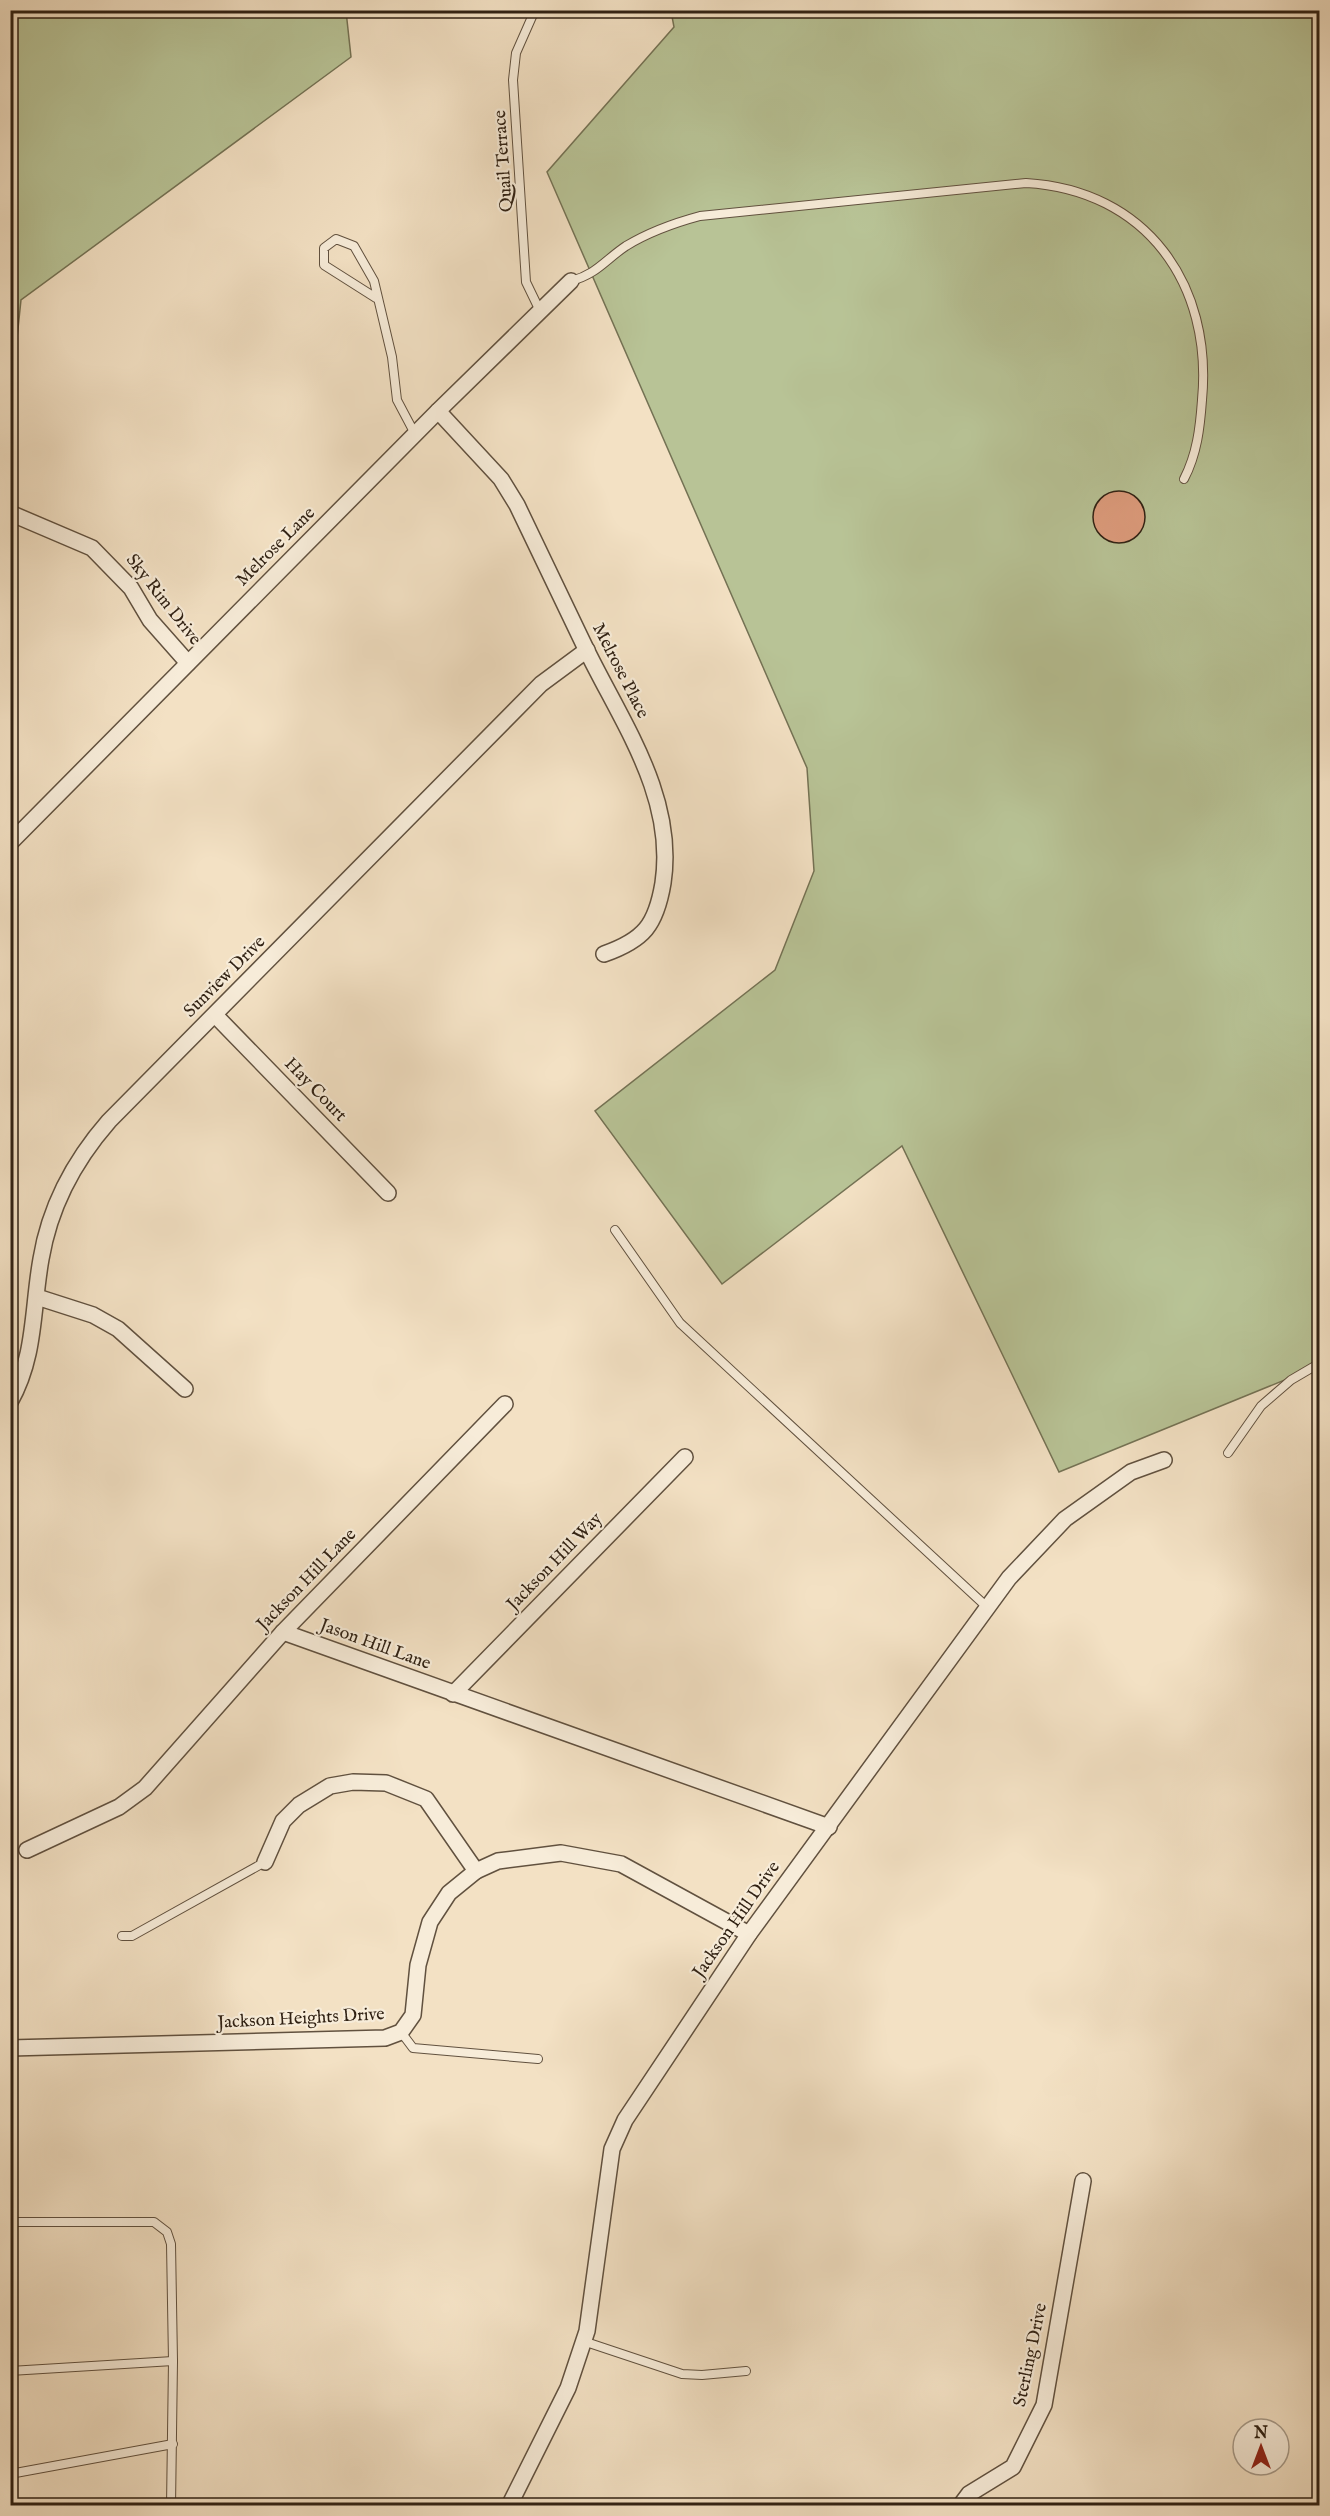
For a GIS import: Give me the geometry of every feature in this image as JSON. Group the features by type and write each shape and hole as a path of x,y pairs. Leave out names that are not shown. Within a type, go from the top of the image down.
{"street":[{"name":"Melrose Lane","path":"10,843 415,434 571,281"},
{"name":"Melrose Place","path":"438,411 501,479 517,505 649,775 663,822 665,843 661,894 654,920 644,933 627,946 604,954"},
{"name":"Sky Rim Drive","path":"10,513 92,548 113,566 131,588 150,620 189,663"},
{"name":"Sunview Drive","path":"10,1402 31,1349 48,1227 58,1197 75,1165 109,1121 541,684 587,650"},
{"name":"Hay Court","path":"215,1015 388,1193"},
{"path":"37,1297 93,1315 118,1329 185,1389"},
{"name":"Jackson Hill Lane","path":"27,1850 119,1807 145,1788 283,1632 505,1404"},
{"name":"Jackson Hill Way","path":"453,1694 685,1457"},
{"name":"Jackson Hill Drive","path":"509,2505 568,2388 583,2341 612,2149 625,2120 749,1934 1009,1578 1065,1519 1131,1472 1164,1460"},
{"name":"Jason Hill Lane","path":"283,1632 453,1694"},
{"path":"453,1694 829,1827"},
{"path":"266,1862 283,1821 299,1805 330,1786 353,1782 386,1783 426,1799 476,1871"},
{"name":"Jackson Heights Drive","path":"10,2048 385,2038 401,2032 413,2015 418,1965 430,1922 449,1893 476,1871 498,1862 561,1853 621,1864 749,1934"},
{"name":"Sterling Drive","path":"960,2505 969,2494 1013,2467 1044,2405 1083,2181"}],"lane":[{"name":"Quail Terrace","path":"536,10 516,53 513,80 526,282 540,311"},
{"path":"571,281 589,276 640,238 700,216 1026,183 1048,184 1085,193 1119,211 1153,240 1179,274 1195,311 1201,337 1203,389 1195,451 1184,479"},
{"path":"376,298 324,265 324,248 336,239 354,246 374,281 376,298 392,357 397,400 415,434"},
{"path":"615,1230 680,1323 988,1608"},
{"path":"1228,1454 1261,1406 1291,1380 1320,1364"},
{"path":"122,1936 132,1936 266,1862"},
{"path":"401,2032 413,2048 538,2059"},
{"path":"10,2222 154,2222 167,2232 171,2244 173,2361 171,2505"},
{"path":"583,2341 682,2374 702,2376 746,2371"},
{"path":"10,2371 173,2361"},
{"path":"10,2474 173,2444"}],"green space":[{"path":"11,10 346,11 351,57 21,300 11,395"},
{"path":"671,11 1319,11 1319,1366 1059,1472 902,1146 722,1284 595,1111 775,970 814,871 807,768 547,172 674,27"}],"building":[{"path":"1119,491 1129,493 1137,499 1143,507 1145,517 1143,527 1137,535 1129,541 1119,543 1109,541 1101,535 1095,527 1093,517 1095,507 1101,499 1109,493"}]}
